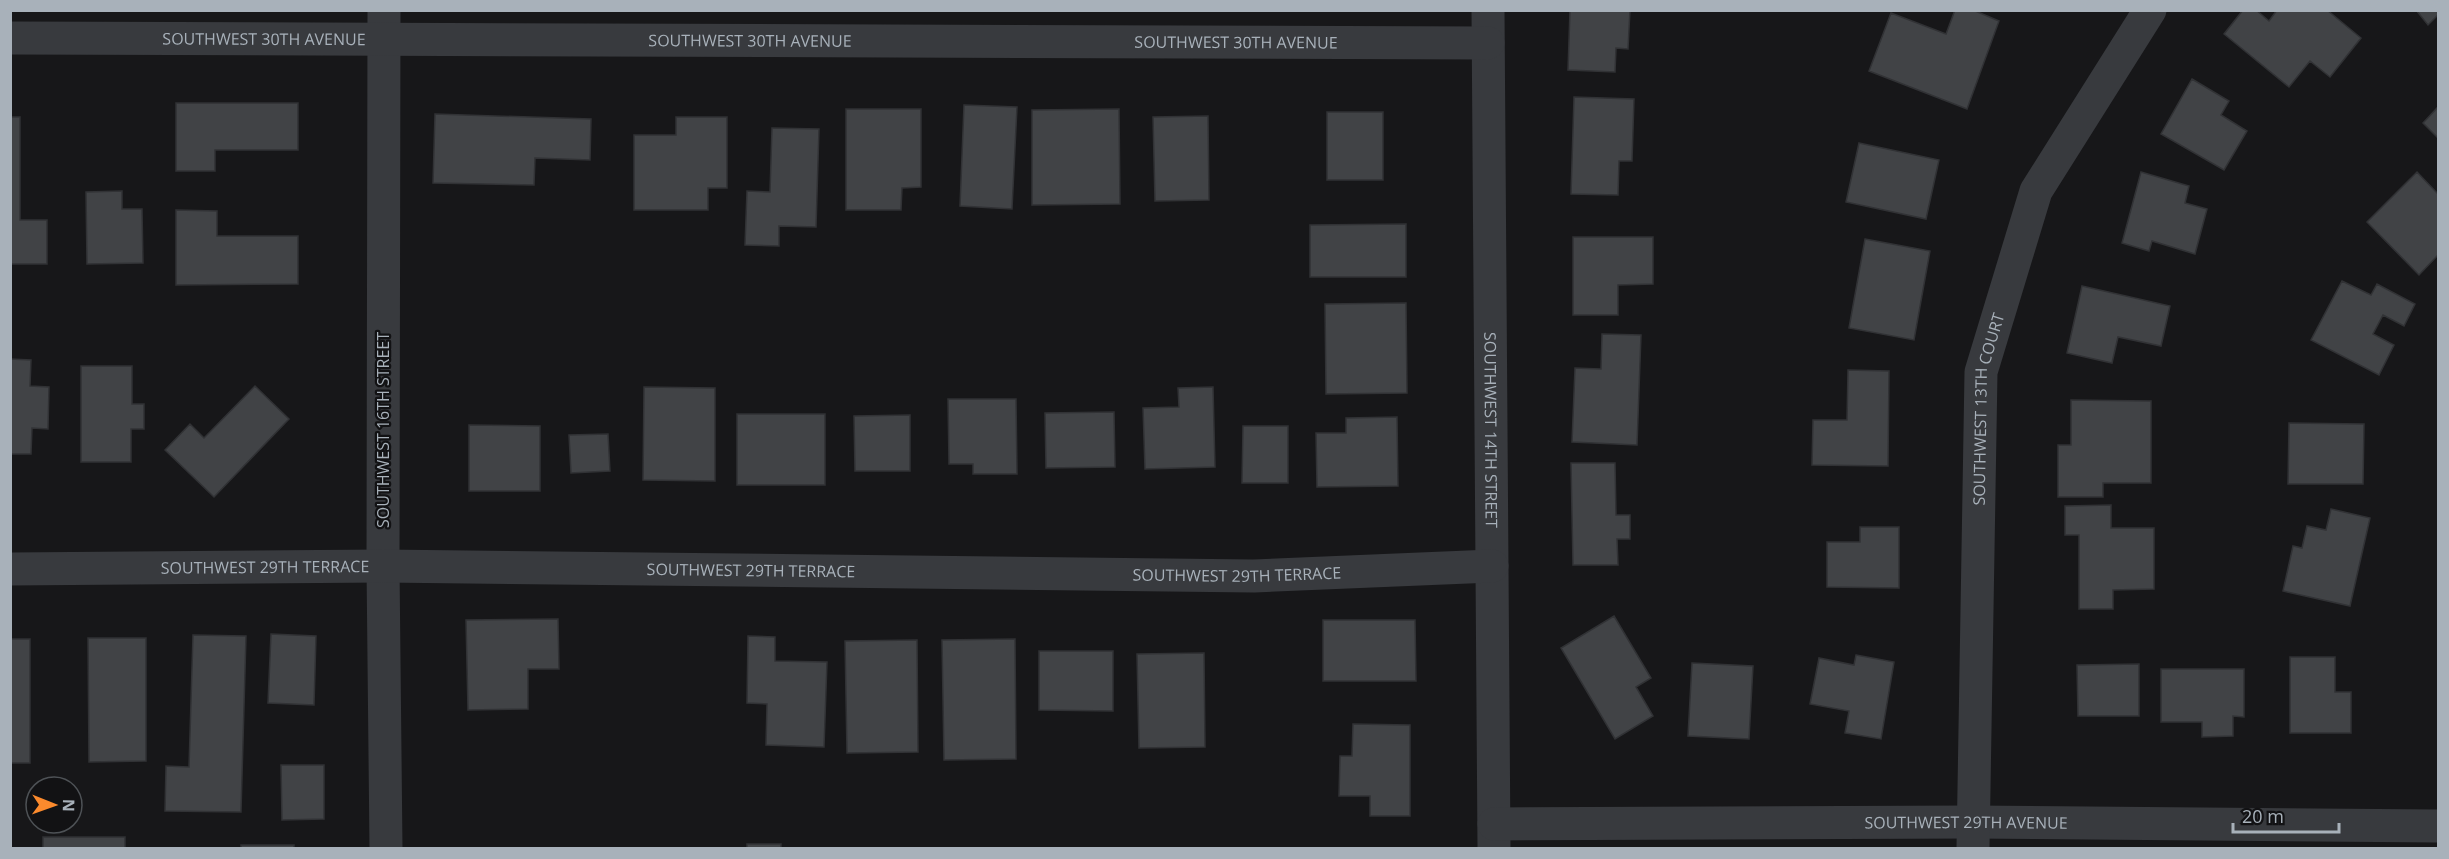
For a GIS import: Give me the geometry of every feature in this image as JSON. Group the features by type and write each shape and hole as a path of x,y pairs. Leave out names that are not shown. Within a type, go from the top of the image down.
{"street":[{"name":"SOUTHWEST 14TH STREET","path":"1488,10 1494,836"},
{"name":"SOUTHWEST 13TH COURT","path":"1973,835 1981,372 2036,191 2150,10"},
{"name":"SOUTHWEST 30TH AVENUE","path":"10,38 384,25 1488,43"},
{"name":"SOUTHWEST 16TH STREET","path":"384,25 383,566 386,849"},
{"name":"SOUTHWEST 29TH TERRACE","path":"10,569 383,566 1254,576 1492,566"},
{"name":"SOUTHWEST 29TH AVENUE","path":"1494,836 1973,835 2439,826"}],"building":[{"path":"1570,10 1630,10 1628,49 1616,48 1615,72 1568,70"},
{"path":"1955,10 1973,10 1999,21 1967,109 1869,71 1891,13 1946,34"},
{"path":"2243,10 2256,10 2269,21 2277,10 2327,10 2361,38 2330,77 2310,61 2289,87 2224,34"},
{"path":"2416,10 2438,10 2438,15 2428,25"},
{"path":"2192,79 2229,101 2221,115 2247,131 2224,170 2161,134"},
{"path":"1574,97 1634,99 1632,161 1619,161 1618,195 1571,194"},
{"path":"176,103 298,103 298,150 215,150 215,171 176,171"},
{"path":"964,105 1017,107 1012,209 960,206"},
{"path":"2438,107 2438,138 2423,123"},
{"path":"846,109 921,109 921,187 902,188 901,210 846,210"},
{"path":"1119,109 1120,204 1032,205 1032,110"},
{"path":"1327,112 1383,112 1383,180 1327,180"},
{"path":"435,114 591,119 590,160 535,158 534,185 433,183"},
{"path":"1208,116 1209,200 1155,201 1153,117"},
{"path":"10,117 20,117 20,220 47,220 47,264 10,264"},
{"path":"676,117 727,117 727,188 708,188 708,210 634,210 634,135 676,135"},
{"path":"772,128 819,129 816,227 779,226 779,246 745,245 747,191 770,192"},
{"path":"1859,143 1939,160 1926,219 1846,202"},
{"path":"2141,172 2189,186 2185,203 2207,209 2195,254 2152,241 2149,251 2122,243"},
{"path":"2417,172 2438,194 2438,255 2419,275 2367,222"},
{"path":"122,191 122,209 142,209 143,263 87,264 86,192"},
{"path":"176,210 217,211 217,236 298,236 298,284 176,285"},
{"path":"1406,224 1406,277 1310,277 1310,225"},
{"path":"1573,237 1653,237 1653,284 1618,285 1618,315 1573,315"},
{"path":"1865,239 1930,251 1914,340 1849,328"},
{"path":"2342,281 2371,295 2377,284 2415,304 2404,326 2383,315 2373,334 2394,345 2379,375 2311,340"},
{"path":"2082,286 2170,306 2161,346 2118,337 2112,363 2067,353"},
{"path":"1406,303 1407,393 1326,394 1325,304"},
{"path":"1602,334 1641,335 1637,445 1572,442 1575,368 1601,369"},
{"path":"10,359 31,360 30,386 49,387 48,429 32,428 31,454 10,454"},
{"path":"81,366 132,366 132,404 144,404 144,429 131,429 131,462 81,462"},
{"path":"1848,370 1889,371 1888,466 1812,465 1813,420 1847,420"},
{"path":"255,386 289,419 214,497 165,450 190,424 204,438"},
{"path":"644,387 715,388 715,481 643,480"},
{"path":"1213,387 1215,467 1145,469 1143,408 1179,407 1178,388"},
{"path":"948,399 1016,399 1017,474 973,474 973,464 949,464"},
{"path":"2071,400 2151,401 2151,483 2103,483 2103,497 2058,497 2058,445 2071,445"},
{"path":"1114,412 1115,467 1046,468 1045,413"},
{"path":"737,414 825,414 825,485 737,485"},
{"path":"910,415 910,471 855,471 854,416"},
{"path":"1397,417 1398,486 1317,487 1316,433 1346,433 1346,418"},
{"path":"2289,423 2364,424 2363,484 2288,484"},
{"path":"469,425 540,426 540,491 469,491"},
{"path":"1243,426 1288,426 1288,483 1242,483"},
{"path":"608,434 610,471 571,473 569,435"},
{"path":"1571,463 1615,463 1616,515 1630,515 1630,539 1617,539 1618,565 1573,565"},
{"path":"2111,505 2111,528 2154,528 2154,589 2113,590 2113,609 2079,609 2079,535 2065,535 2065,506"},
{"path":"2331,509 2370,518 2350,606 2283,591 2293,546 2302,548 2307,526 2326,530"},
{"path":"1860,527 1899,527 1899,588 1827,587 1827,542 1860,542"},
{"path":"1614,616 1651,678 1636,687 1653,716 1615,739 1561,648"},
{"path":"558,619 559,669 528,669 528,709 468,710 466,620"},
{"path":"1323,620 1415,620 1416,681 1323,681"},
{"path":"271,634 316,636 314,705 268,703"},
{"path":"193,635 246,636 241,812 165,811 166,766 189,767"},
{"path":"748,636 775,637 775,661 827,662 824,747 766,745 767,704 747,703"},
{"path":"88,638 146,638 146,761 89,762"},
{"path":"10,639 30,639 30,763 10,763"},
{"path":"1015,639 1016,759 944,760 942,640"},
{"path":"917,640 918,752 847,753 845,641"},
{"path":"1039,651 1113,651 1113,711 1039,710"},
{"path":"1204,653 1205,747 1139,748 1137,654"},
{"path":"1856,655 1894,662 1881,739 1845,733 1849,711 1810,704 1819,658 1854,665"},
{"path":"2290,657 2335,657 2335,692 2351,692 2351,733 2290,733"},
{"path":"1692,663 1753,666 1749,739 1688,736"},
{"path":"2139,664 2139,716 2078,716 2077,665"},
{"path":"2161,669 2244,669 2244,717 2233,716 2233,736 2202,737 2202,722 2161,722"},
{"path":"1353,724 1410,725 1410,816 1370,816 1370,796 1339,796 1340,756 1352,756"},
{"path":"281,765 324,765 324,819 282,820"},
{"path":"43,837 125,837 125,848 43,848"},
{"path":"747,844 781,844 781,848 747,848"},
{"path":"241,845 294,845 294,848 241,848"}]}
